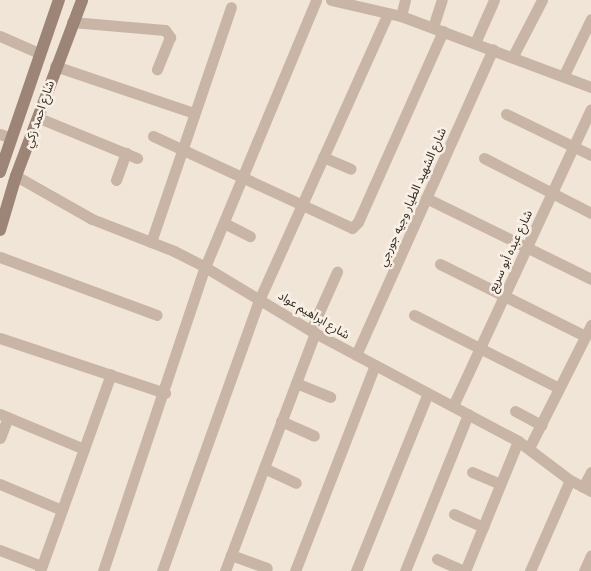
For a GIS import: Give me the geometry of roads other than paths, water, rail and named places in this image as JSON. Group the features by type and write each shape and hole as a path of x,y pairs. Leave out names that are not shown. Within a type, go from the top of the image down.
{"street":[{"name":"شارع احمد زكي","path":"0,172 6,136 59,0"},
{"name":"شارع احمد زكي","path":"0,230 16,176 39,118 55,66 82,0"},
{"path":"104,571 165,394 205,267 316,0"},
{"path":"331,0 401,16 564,75 591,87"},
{"path":"401,16 405,0"},
{"path":"153,136 352,228 358,222 438,29 442,0"},
{"path":"475,43 494,0"},
{"path":"513,56 542,0"},
{"path":"151,242 231,7"},
{"path":"162,571 260,298 388,13"},
{"path":"72,22 165,30 170,37 157,70"},
{"path":"564,75 590,22"},
{"path":"0,36 39,53"},
{"name":"شارع الشهيد الطيار وجيه جورجي","path":"356,355 493,49"},
{"path":"55,66 194,113"},
{"name":"شارع عبده أبو سريع","path":"453,406 591,109"},
{"path":"506,114 591,155"},
{"path":"39,118 137,158"},
{"path":"116,180 126,153"},
{"path":"323,157 352,169"},
{"path":"484,158 591,213"},
{"name":"شارع ابراهيم عواد","path":"16,176 92,219 151,242 205,267 356,355 518,441 570,480 587,489"},
{"path":"426,198 528,246 591,280"},
{"path":"224,223 250,236"},
{"path":"0,257 157,315"},
{"path":"440,264 585,336"},
{"path":"225,571 296,383 313,331 337,272"},
{"path":"414,315 559,388"},
{"path":"529,448 591,325"},
{"path":"0,338 111,374 165,394"},
{"path":"296,571 375,365"},
{"path":"0,550 41,569 111,374"},
{"path":"296,383 330,397"},
{"path":"356,571 428,393"},
{"path":"515,410 541,424"},
{"path":"404,571 468,414"},
{"path":"0,438 4,415 84,449"},
{"path":"281,421 314,436"},
{"path":"437,559 465,571 518,441"},
{"path":"264,468 296,483"},
{"path":"472,472 500,484"},
{"path":"587,489 591,472"},
{"path":"530,571 570,480"},
{"path":"0,484 62,510"},
{"path":"454,514 483,527"},
{"path":"231,555 267,568"},
{"path":"584,571 591,555"}]}
